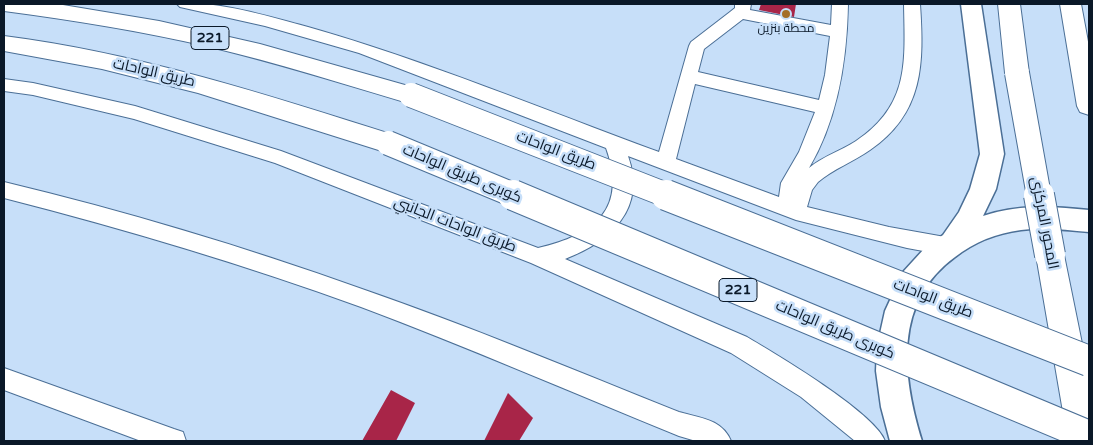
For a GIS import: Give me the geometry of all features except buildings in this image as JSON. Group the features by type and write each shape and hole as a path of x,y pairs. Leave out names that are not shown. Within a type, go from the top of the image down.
{"highway":[{"name":"طريق الواحات","path":"4,4 117,20 222,41 304,62 410,94 1089,361"},
{"name":"المحور المركزى","path":"1009,4 1017,73 1085,441"},
{"path":"1070,4 1089,105"},
{"name":"طريق الواحات","path":"4,43 75,55 189,81 306,115 388,143"},
{"name":"كوبرى طريق الواحات","path":"388,143 1089,436"}],"main road":[{"path":"906,441 897,409 892,377 892,348 895,322 903,298 914,278 928,260 950,243 969,222 979,202 992,154 971,4"},
{"path":"950,243 976,230 1000,223 1027,219 1056,218 1089,222"}],"street":[{"path":"185,4 266,21 365,49 793,211 856,229 901,239 950,243"},
{"path":"793,211 788,193 791,178 808,150 824,108 836,66 840,4"},
{"path":"793,211 800,192 810,176 825,164 861,147 869,141 890,121 900,107 906,96 912,72 912,4"},
{"path":"665,163 697,46 741,8 838,32"},
{"path":"688,76 824,108"},
{"name":"طريق الواحات الجانبي","path":"4,85 32,89 135,113 281,158 538,258 739,345 824,398 873,441"},
{"path":"538,258 576,248 605,227 615,214 622,200 625,186 621,157 614,144"},
{"path":"4,190 63,204 194,241 317,282 679,424 713,434 720,441"},
{"path":"4,378 174,441"}],"place":[{"name":"محطة بنزين","path":"786,14"}]}
